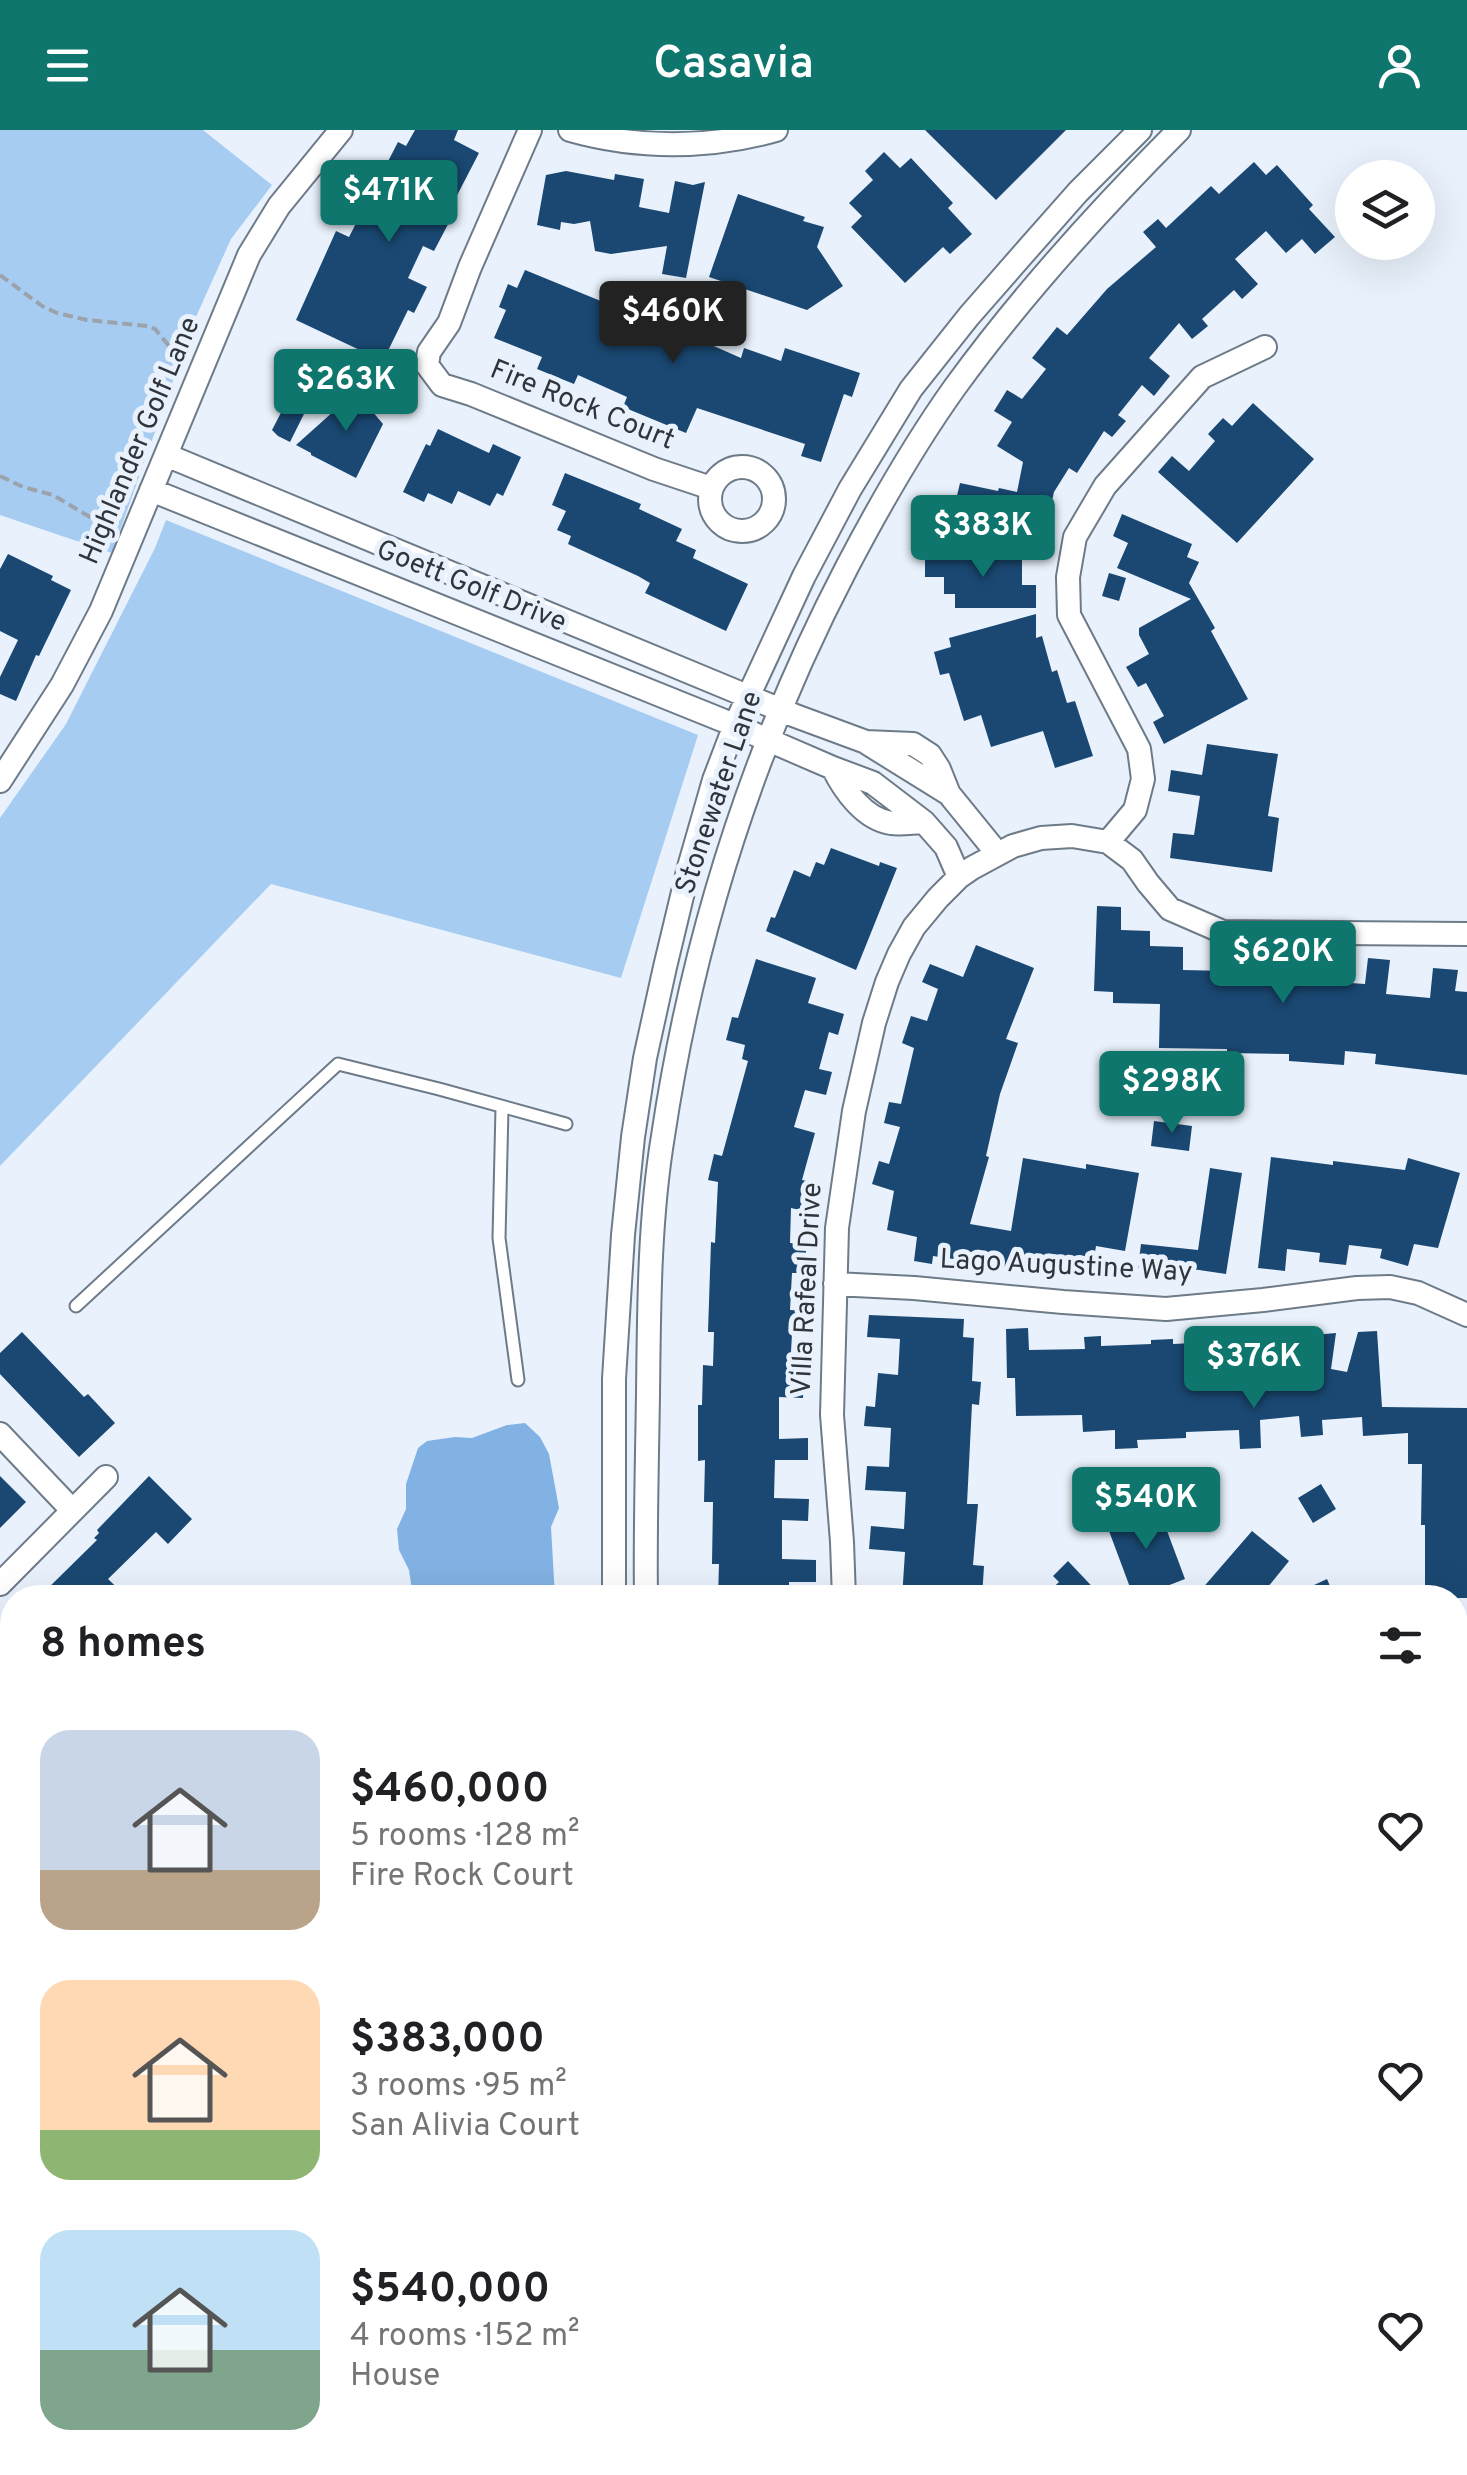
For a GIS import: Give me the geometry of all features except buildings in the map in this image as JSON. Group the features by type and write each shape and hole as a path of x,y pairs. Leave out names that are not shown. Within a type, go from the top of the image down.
{"street":[{"name":"Highlander Golf Lane","path":"0,781 82,648 118,574 249,256 279,206 342,130"},
{"name":"Fire Rock Court","path":"530,130 449,323 429,352 427,365 442,385 712,488"},
{"path":"570,130 600,138 660,144 728,140 776,130"},
{"name":"Stonewater Lane","path":"614,1585 614,1379 626,1200 645,1058 689,867 714,780 748,696 816,552 911,389 1078,192 1140,130"},
{"name":"Stonewater Lane","path":"646,1585 650,1276 657,1178 678,1044 735,827 779,709 816,629 891,488 954,388 1090,222 1179,130"},
{"path":"1265,347 1202,377 1105,486 1075,538 1068,578 1069,615 1139,749 1143,779 1135,810 1108,842 1132,860 1170,909 1223,932 1467,934"},
{"name":"Goett Golf Drive","path":"166,455 866,742 948,794 997,853"},
{"name":"Goett Golf Drive","path":"150,490 873,783 924,822 946,847 959,876"},
{"name":"Villa Rafeal Drive","path":"844,1585 832,1415 836,1228 854,1111 878,1010 898,954 914,927 959,876 997,853 1041,838 1072,836 1108,842"},
{"name":"Lago Augustine Way","path":"835,1284 1166,1308 1390,1287 1418,1293 1467,1314"},
{"path":"0,1434 72,1510"},
{"path":"0,1584 106,1477"}],"lane":[{"path":"76,1306 338,1064 566,1124"},
{"path":"502,1108 498,1238 518,1380"},
{"path":"614,1379 648,1379"}],"path":[{"path":"0,276 57,312 155,330 174,352 180,370"},
{"path":"0,476 22,488 53,496 90,518 111,513 120,502 145,415 157,399 176,386"}],"shaded area":[{"path":"0,130 203,130 272,185 231,239 195,319 112,553 0,515"},
{"path":"166,520 698,735 621,978 271,884 0,1166 0,818 66,724"},
{"path":"525,1423 540,1437 549,1454 559,1508 551,1527 554,1585 411,1585 399,1550 397,1529 406,1509 406,1484 418,1448 427,1441 472,1438"}]}
